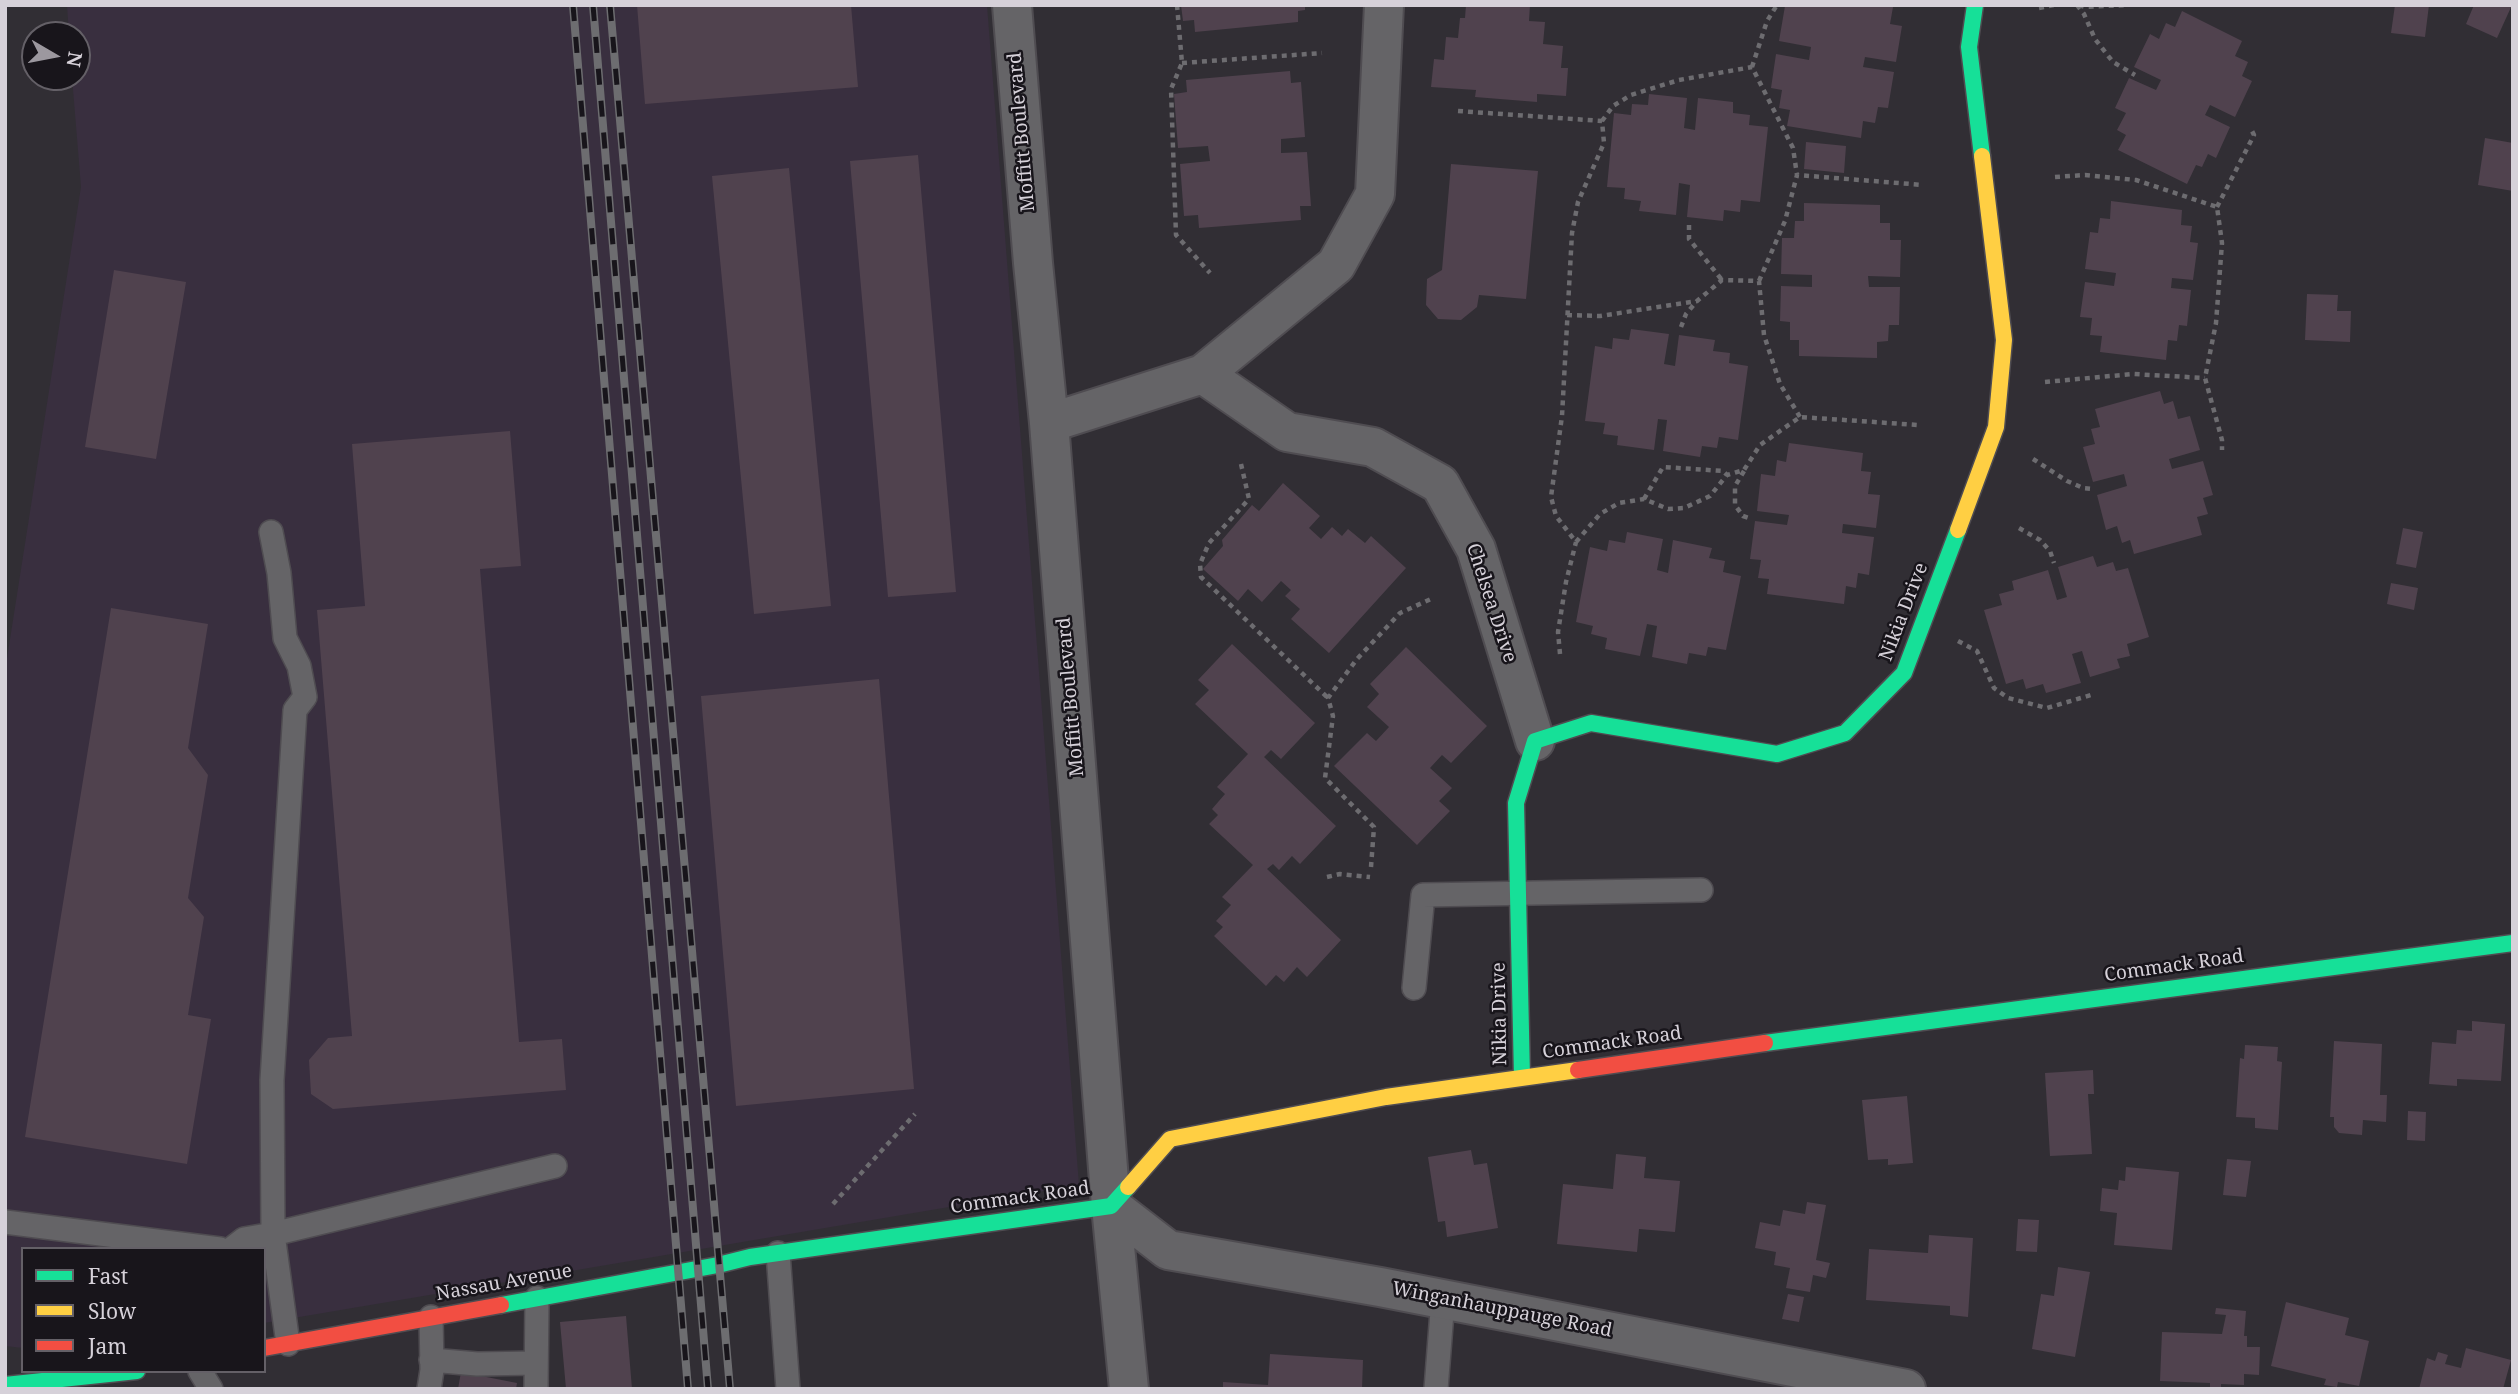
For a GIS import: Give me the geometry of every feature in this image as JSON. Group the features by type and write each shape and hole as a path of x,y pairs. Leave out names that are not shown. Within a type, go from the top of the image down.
{"street":[{"name":"Moffitt Boulevard","path":"1012,5 1049,423 1111,1206 1129,1389"},
{"path":"1049,423 1203,374 1336,265 1375,194 1384,5"},
{"name":"Nikia Drive","path":"1522,1077 1516,803 1535,741 1591,723 1777,754 1845,733 1904,673 1996,428 2004,340 1969,47 1975,5"},
{"name":"Chelsea Drive","path":"1203,374 1287,432 1373,447 1440,484 1476,550 1535,741"},
{"name":"Commack Road","path":"750,1257 1111,1206 1170,1139 1386,1097 1928,1020 2513,943"},
{"name":"Winganhauppauge Road","path":"1111,1206 1168,1250 1443,1299 1906,1389"},
{"name":"Nassau Avenue","path":"266,1348 750,1257"},
{"path":"5,1385 123,1378"}],"lane":[{"path":"271,532 279,573 285,638 299,666 305,697 295,710 272,1080 273,1234 288,1344"},
{"path":"1414,988 1423,895 1700,890"},
{"path":"233,1247 244,1238 273,1234 555,1166"},
{"path":"5,1222 204,1247"},
{"path":"778,1252 788,1389"},
{"path":"536,1389 537,1298"},
{"path":"1436,1389 1443,1299"},
{"path":"429,1389 431,1317"},
{"path":"431,1360 477,1364 536,1363"},
{"path":"202,1373 211,1389"}],"path":[{"path":"1177,5 1182,63 1171,89 1176,235 1210,273"},
{"path":"1777,5 1767,21 1752,67 1793,148 1797,175 1785,221 1759,281 1764,335 1780,384 1800,417"},
{"path":"2039,8 2054,5"},
{"path":"2078,5 2127,5"},
{"path":"2078,5 2095,39 2113,62 2135,75"},
{"path":"1182,63 1322,53"},
{"path":"1576,542 1556,516 1551,497 1562,416 1572,233 1578,202 1604,143 1602,121 1613,106 1631,95 1679,80 1752,67"},
{"path":"1458,111 1602,121"},
{"path":"2222,450 2222,440 2206,378 2217,323 2222,243 2217,206 2254,135 2251,129"},
{"path":"1797,175 1923,185"},
{"path":"2055,177 2085,175 2136,180 2217,206"},
{"path":"1689,225 1689,239 1722,280"},
{"path":"1681,327 1686,314 1697,301 1722,280 1759,281"},
{"path":"1567,315 1600,316 1697,301"},
{"path":"2045,382 2133,374 2206,378"},
{"path":"1749,518 1743,516 1735,505 1735,486 1760,445 1800,417 1918,425"},
{"path":"2034,459 2067,481 2083,488 2095,489"},
{"path":"1241,464 1249,499 1209,543 1200,564 1201,577 1328,698 1333,716 1325,778 1374,827 1371,867"},
{"path":"1644,499 1663,467 1723,471 1727,475"},
{"path":"1560,654 1558,632 1576,542 1600,514 1619,503 1644,499 1668,509 1684,508 1710,496 1727,475 1744,470"},
{"path":"2019,528 2040,540 2050,551 2054,563"},
{"path":"1328,698 1357,659 1400,613 1431,599"},
{"path":"1924,620 1976,651 1994,688 2008,698 2047,708 2091,695"},
{"path":"1327,877 1340,874 1370,877"},
{"path":"830,1208 915,1114"}],"shaded area":[{"path":"67,5 987,5 1079,1185 266,1323 266,1247 21,1247 21,1348 5,1346 5,671 81,187 73,91 91,91 91,21 68,21"}],"building":[{"path":"637,5 851,5 858,87 645,104"},
{"path":"1181,5 1305,5 1305,10 1298,11 1298,22 1195,32 1194,20 1183,21"},
{"path":"1466,5 1530,5 1529,21 1545,22 1543,44 1563,46 1561,68 1568,68 1566,96 1537,94 1537,102 1475,97 1476,90 1431,87 1434,59 1444,60 1446,37 1458,38 1460,18 1465,18"},
{"path":"2395,5 2429,5 2425,37 2391,33"},
{"path":"2474,5 2512,5 2497,38 2466,24"},
{"path":"1785,6 1893,7 1890,24 1902,26 1896,62 1865,57 1863,67 1894,72 1888,108 1878,107 1875,123 1863,121 1861,138 1787,126 1790,110 1779,108 1782,90 1771,88 1776,54 1809,60 1811,47 1779,41"},
{"path":"2182,11 2242,41 2235,56 2248,62 2242,76 2252,81 2235,117 2210,105 2205,115 2230,127 2216,158 2208,154 2202,167 2196,165 2187,184 2118,150 2126,135 2117,130 2126,113 2115,108 2129,78 2156,90 2161,80 2134,67 2150,34 2159,39 2166,23 2175,27"},
{"path":"1290,71 1291,83 1301,82 1305,137 1281,139 1281,153 1307,152 1311,206 1300,206 1301,220 1199,228 1198,215 1184,216 1180,164 1210,161 1208,146 1178,148 1174,94 1187,92 1186,80"},
{"path":"1649,94 1687,98 1684,128 1695,130 1698,98 1733,102 1733,113 1750,115 1749,125 1768,127 1760,202 1741,200 1740,212 1724,210 1723,221 1687,217 1690,185 1679,183 1676,215 1639,211 1641,201 1624,199 1625,188 1607,187 1614,113 1631,115 1632,104 1648,105"},
{"path":"2485,138 2513,143 2513,191 2478,185"},
{"path":"1806,142 1846,146 1844,173 1804,169"},
{"path":"918,155 956,592 888,597 850,161"},
{"path":"1451,164 1538,171 1526,299 1479,295 1477,307 1461,320 1438,319 1426,305 1427,279 1442,270"},
{"path":"789,168 831,606 754,614 712,176"},
{"path":"2111,201 2182,210 2181,225 2192,226 2190,242 2198,243 2193,280 2172,278 2171,288 2191,290 2187,326 2179,325 2177,341 2168,340 2166,360 2100,352 2102,336 2090,335 2092,318 2080,317 2085,282 2114,286 2116,273 2085,269 2090,232 2098,233 2100,218 2110,219"},
{"path":"1804,203 1880,205 1880,223 1890,223 1890,240 1901,240 1900,277 1868,276 1869,287 1900,287 1899,325 1889,325 1888,341 1877,342 1877,358 1799,356 1799,340 1790,340 1790,322 1780,321 1781,286 1812,287 1812,275 1781,274 1782,238 1794,238 1795,221 1804,221"},
{"path":"114,270 186,282 156,459 85,447"},
{"path":"2307,294 2338,295 2337,311 2351,311 2350,342 2305,340"},
{"path":"1631,329 1669,334 1664,364 1675,366 1679,335 1715,340 1713,351 1730,353 1729,363 1748,366 1738,440 1719,437 1717,448 1702,446 1700,457 1663,451 1667,420 1658,419 1654,450 1617,445 1618,436 1603,434 1605,423 1585,421 1595,346 1612,349 1613,338 1629,340"},
{"path":"2160,391 2164,404 2173,401 2178,419 2190,416 2200,450 2169,459 2172,469 2203,461 2213,495 2203,498 2208,514 2197,517 2202,535 2134,554 2130,540 2122,543 2117,526 2106,530 2097,495 2127,486 2124,474 2093,482 2083,447 2095,444 2091,429 2100,427 2095,409"},
{"path":"510,431 521,566 480,569 519,1042 562,1039 566,1090 333,1109 311,1094 309,1060 328,1038 352,1036 317,610 365,606 352,444"},
{"path":"1789,443 1863,453 1861,471 1871,472 1868,494 1880,495 1876,528 1843,524 1842,533 1874,537 1869,575 1858,573 1856,588 1846,586 1844,604 1767,594 1769,579 1758,578 1761,560 1750,559 1755,521 1787,525 1789,515 1757,511 1761,474 1775,476 1777,460 1786,462"},
{"path":"1283,483 1320,516 1309,528 1321,539 1332,527 1342,536 1348,529 1365,543 1371,536 1406,568 1329,653 1291,619 1300,609 1285,596 1291,590 1281,581 1262,602 1248,589 1238,601 1203,569 1223,546 1222,540 1252,505 1259,511"},
{"path":"2403,528 2423,532 2416,568 2396,564"},
{"path":"1627,532 1663,539 1657,570 1668,573 1673,540 1712,548 1709,558 1725,561 1723,572 1741,576 1726,650 1708,647 1706,656 1689,653 1687,664 1652,657 1657,626 1647,624 1640,656 1605,649 1607,638 1591,634 1593,626 1576,622 1590,547 1607,551 1609,540 1625,543"},
{"path":"2093,556 2097,567 2113,562 2116,571 2128,568 2149,637 2127,644 2130,656 2117,659 2120,668 2090,677 2082,651 2072,654 2081,683 2046,693 2043,684 2026,689 2023,679 2006,684 1984,610 2002,605 1999,594 2014,590 2012,581 2048,570 2057,600 2067,597 2058,567"},
{"path":"2391,583 2418,588 2414,610 2387,604"},
{"path":"111,608 208,624 188,748 208,775 188,898 204,917 188,1015 211,1019 187,1164 25,1137"},
{"path":"1232,644 1315,723 1281,759 1271,750 1264,757 1336,826 1300,864 1292,856 1279,870 1273,864 1267,869 1341,940 1307,977 1297,967 1284,982 1276,975 1266,986 1214,936 1223,927 1216,921 1231,905 1222,897 1253,865 1209,824 1218,815 1212,809 1225,794 1217,787 1248,754 1195,704 1209,690 1198,680"},
{"path":"1406,647 1487,726 1451,763 1442,755 1430,768 1452,788 1439,801 1450,811 1417,845 1334,766 1367,733 1376,741 1389,727 1367,707 1379,694 1370,684"},
{"path":"879,679 914,1089 736,1106 701,696"},
{"path":"2472,1021 2505,1024 2501,1081 2457,1079 2457,1086 2429,1084 2432,1042 2456,1044 2457,1030 2472,1031"},
{"path":"2334,1041 2382,1044 2380,1095 2387,1095 2386,1122 2363,1120 2362,1135 2339,1133 2334,1127 2334,1117 2330,1117"},
{"path":"2245,1045 2278,1047 2277,1061 2282,1062 2278,1130 2255,1128 2255,1118 2236,1117 2240,1058 2244,1059"},
{"path":"2093,1070 2094,1094 2088,1094 2092,1154 2050,1156 2045,1073"},
{"path":"1907,1096 1913,1163 1888,1165 1888,1159 1868,1160 1862,1100"},
{"path":"2408,1111 2426,1112 2425,1141 2407,1140"},
{"path":"1471,1150 1474,1165 1487,1163 1498,1228 1447,1237 1445,1221 1438,1222 1428,1157"},
{"path":"1616,1154 1646,1157 1644,1178 1680,1181 1675,1232 1639,1229 1637,1252 1557,1244 1563,1184 1613,1189"},
{"path":"2227,1159 2251,1161 2246,1197 2223,1195"},
{"path":"2126,1167 2179,1172 2172,1250 2114,1245 2117,1213 2100,1211 2102,1188 2118,1190 2119,1180 2125,1181"},
{"path":"1807,1202 1826,1205 1816,1260 1830,1263 1826,1278 1813,1275 1810,1292 1786,1288 1790,1268 1774,1265 1776,1252 1755,1248 1760,1222 1780,1226 1783,1210 1805,1214"},
{"path":"2018,1219 2039,1220 2037,1252 2016,1251"},
{"path":"1929,1235 1973,1238 1968,1317 1950,1315 1950,1306 1866,1300 1869,1249 1928,1253"},
{"path":"2058,1267 2090,1272 2075,1357 2032,1349 2041,1294 2054,1296"},
{"path":"1788,1294 1804,1297 1799,1322 1782,1319"},
{"path":"2286,1302 2349,1318 2345,1335 2369,1341 2359,1386 2338,1382 2337,1387 2324,1385 2326,1379 2271,1366"},
{"path":"2216,1308 2246,1311 2244,1336 2247,1336 2247,1347 2260,1347 2259,1375 2244,1374 2244,1385 2221,1384 2221,1389 2210,1389 2210,1383 2160,1381 2162,1332 2222,1334 2226,1315 2215,1314"},
{"path":"626,1316 632,1389 566,1389 560,1322"},
{"path":"2466,1348 2511,1360 2503,1389 2419,1389 2427,1358 2435,1361 2438,1352 2448,1355 2445,1364 2461,1368"},
{"path":"1270,1354 1363,1360 1362,1389 1223,1389 1223,1382 1268,1385"},
{"path":"461,1372 517,1383 516,1389 458,1389"}],"railway":[{"path":"573,5 688,1389"},
{"path":"593,5 708,1389"},
{"path":"610,5 730,1389"}],"traffic: fast":[{"path":"1975,5 1969,47 1982,156"},
{"path":"1522,1077 1516,803 1535,741 1591,723 1777,754 1845,733 1904,673 1958,530"},
{"path":"1765,1043 2513,943"},
{"path":"501,1305 750,1257 1111,1206 1128,1187"},
{"path":"5,1385 118,1373"}],"traffic: slow":[{"path":"1958,530 1996,427 2004,340 1982,156"},
{"path":"1128,1187 1170,1139 1386,1097 1578,1070"}],"traffic: jam":[{"path":"1578,1070 1765,1043"},
{"path":"266,1348 501,1305"}]}
